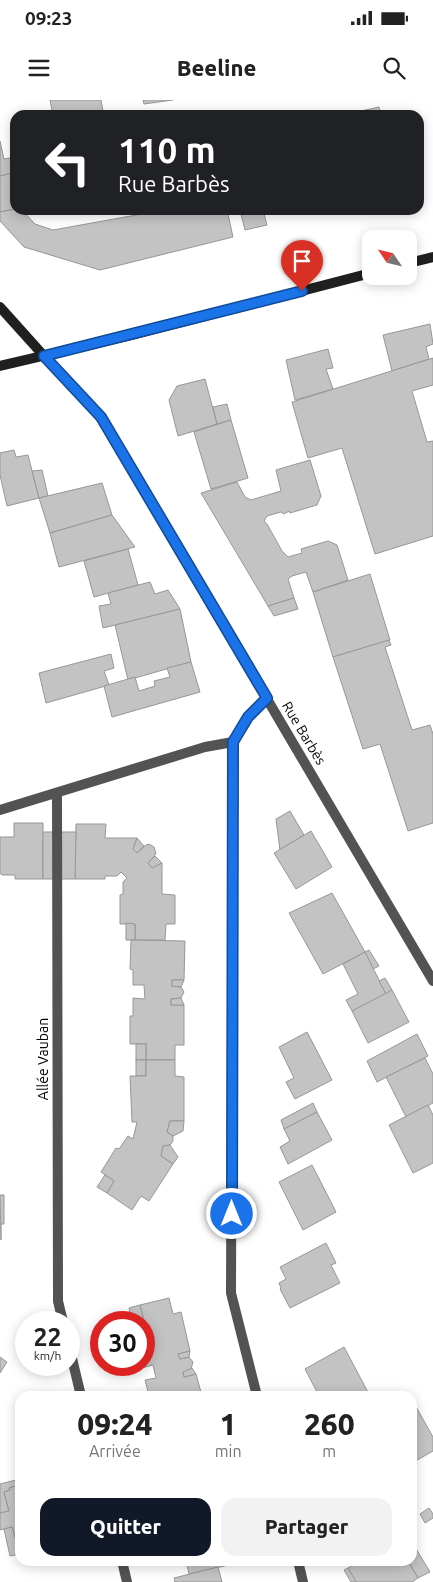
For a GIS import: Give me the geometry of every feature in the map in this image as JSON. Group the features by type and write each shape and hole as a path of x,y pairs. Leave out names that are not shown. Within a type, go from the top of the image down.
{"main road":[{"path":"418,260 433,256"},
{"path":"0,366 362,274"},
{"path":"0,308 44,356"}],"street":[{"name":"Rue Barbès","path":"44,356 101,417 433,981"},
{"path":"256,1391 232,1293 233,742 248,717 267,698"},
{"path":"0,810 206,747 233,742"},
{"name":"Allée Vauban","path":"57,794 58,1301 60,1311"},
{"path":"76,1376 80,1391"},
{"path":"123,1566 127,1582"},
{"path":"299,1566 303,1582"}],"building":[{"path":"50,100 101,100 103,110 52,110"},
{"path":"143,100 173,100 144,104"},
{"path":"379,107 380,110 366,110"},
{"path":"0,141 4,159 10,158 10,174 0,176"},
{"path":"10,174 10,210 0,212 0,176"},
{"path":"10,210 10,215 27,215 35,224 53,230 136,215 228,215 233,237 100,270 24,247 0,221 0,212"},
{"path":"241,215 264,215 267,225 245,230"},
{"path":"430,324 433,344 426,347 429,359 392,371 383,335"},
{"path":"328,349 333,368 326,369 333,389 295,400 286,360"},
{"path":"433,358 433,385 412,391 427,442 433,441 433,536 375,554 342,448 308,458 292,402"},
{"path":"205,379 217,424 178,436 169,400 177,386"},
{"path":"227,404 231,420 217,424 213,407"},
{"path":"231,420 248,478 211,489 194,432"},
{"path":"14,450 16,457 28,455 39,498 7,506 0,475 0,453"},
{"path":"310,460 321,496 317,505 290,513 289,511 284,514 281,512 267,516 264,521 282,551 288,557 302,553 301,549 328,541 337,545 348,580 313,592 306,572 292,576 288,579 294,598 268,606 201,493 237,482 245,497 251,500 281,491 276,470"},
{"path":"42,470 48,496 39,498 32,471"},
{"path":"102,483 112,515 50,533 39,498"},
{"path":"112,515 135,547 59,567 50,533"},
{"path":"128,549 138,585 94,597 84,561"},
{"path":"370,574 390,640 333,657 313,592"},
{"path":"150,582 155,594 168,590 180,609 103,628 99,606 111,604 108,593"},
{"path":"294,598 298,609 274,616 268,606"},
{"path":"180,609 191,662 128,680 115,625"},
{"path":"389,640 391,645 385,647 412,730 430,725 433,734 433,823 408,831 380,744 363,749 333,657"},
{"path":"111,654 114,668 104,671 109,685 46,703 39,673"},
{"path":"191,662 200,692 112,717 104,686 135,677 139,691 155,686 154,681 170,677 167,668"},
{"path":"290,811 304,835 280,850 276,819"},
{"path":"14,823 43,823 43,879 15,879 15,875 2,875 0,873 0,837 14,837"},
{"path":"76,824 106,824 105,838 137,838 133,849 137,853 146,845 149,844 154,847 156,854 148,863 152,868 162,863 162,894 175,895 175,924 166,924 165,940 135,940 135,924 120,924 120,895 123,894 123,882 127,878 121,872 117,876 105,876 105,879 75,879"},
{"path":"311,831 332,867 296,889 274,853"},
{"path":"43,832 76,832 75,879 43,879"},
{"path":"137,838 144,846 137,853 133,849"},
{"path":"155,856 162,863 152,868 148,863"},
{"path":"332,893 365,952 323,974 289,913"},
{"path":"126,923 135,924 135,940 126,940"},
{"path":"131,940 185,941 184,980 172,980 172,986 181,987 184,992 181,998 171,999 171,1005 184,1005 184,1045 175,1045 175,1060 146,1060 146,1044 130,1044 130,1016 133,1016 133,998 145,999 144,985 133,985 133,970 130,969"},
{"path":"369,950 379,966 373,969 365,952"},
{"path":"365,952 386,994 352,1011 346,1000 358,994 343,964"},
{"path":"385,978 392,990 386,994 379,981"},
{"path":"172,980 184,980 181,987 172,986"},
{"path":"392,990 409,1022 368,1043 352,1011"},
{"path":"181,998 184,1005 171,1005 171,999"},
{"path":"307,1032 332,1080 295,1099 286,1082 294,1078 279,1047"},
{"path":"417,1034 428,1056 377,1082 367,1061"},
{"path":"136,1044 146,1044 146,1060 136,1060"},
{"path":"425,1058 433,1074 433,1103 406,1117 386,1077"},
{"path":"136,1060 146,1060 146,1076 136,1076"},
{"path":"146,1060 175,1060 175,1076 184,1077 184,1121 170,1121 167,1132 173,1136 173,1141 170,1145 163,1146 161,1156 173,1164 149,1201 141,1196 132,1210 107,1193 114,1181 101,1172 116,1148 119,1149 128,1136 133,1139 137,1122 132,1122 130,1076 146,1076"},
{"path":"313,1103 317,1112 284,1129 281,1120"},
{"path":"428,1105 433,1115 433,1163 413,1173 389,1125"},
{"path":"317,1112 332,1140 288,1164 280,1147 290,1141 284,1129"},
{"path":"170,1121 184,1121 183,1131 173,1136 167,1132"},
{"path":"170,1145 178,1157 173,1164 161,1156 163,1146"},
{"path":"312,1165 336,1212 303,1230 279,1182"},
{"path":"105,1175 114,1181 107,1193 97,1187"},
{"path":"0,1195 4,1195 4,1224 1,1224 1,1240"},
{"path":"326,1243 336,1263 331,1265 340,1283 290,1308 280,1289 279,1283 286,1279 280,1267"},
{"path":"169,1298 173,1314 181,1312 190,1351 178,1354 180,1359 189,1357 193,1362 191,1369 183,1372 184,1377 196,1374 201,1391 148,1391 145,1380 156,1378 155,1311 142,1311 140,1305"},
{"path":"140,1305 142,1311 130,1311 129,1308"},
{"path":"344,1347 367,1391 316,1391 305,1369"},
{"path":"190,1351 189,1357 180,1359 178,1354"},
{"path":"0,1357 7,1362 0,1373"},
{"path":"192,1368 196,1374 184,1377 183,1372"},
{"path":"417,1409 433,1437 433,1451 417,1460"},
{"path":"15,1480 15,1486 4,1492 9,1511 0,1513 0,1484"},
{"path":"15,1486 15,1538 12,1527 0,1530 0,1513 9,1511 4,1492 10,1490 9,1488"},
{"path":"429,1508 433,1518 425,1523 420,1514"},
{"path":"12,1527 15,1538 15,1555 10,1556 4,1529"},
{"path":"417,1550 430,1572 418,1578 411,1566 417,1566"},
{"path":"187,1566 224,1566 189,1574"},
{"path":"351,1566 411,1566 418,1578 412,1582 356,1582 348,1568"},
{"path":"218,1567 222,1582 175,1582 174,1578"},
{"path":"348,1568 356,1582 351,1582 344,1570"}],"route":[{"path":"232,1214 233,742 248,717 267,698 101,417 44,356 302,291"}]}
